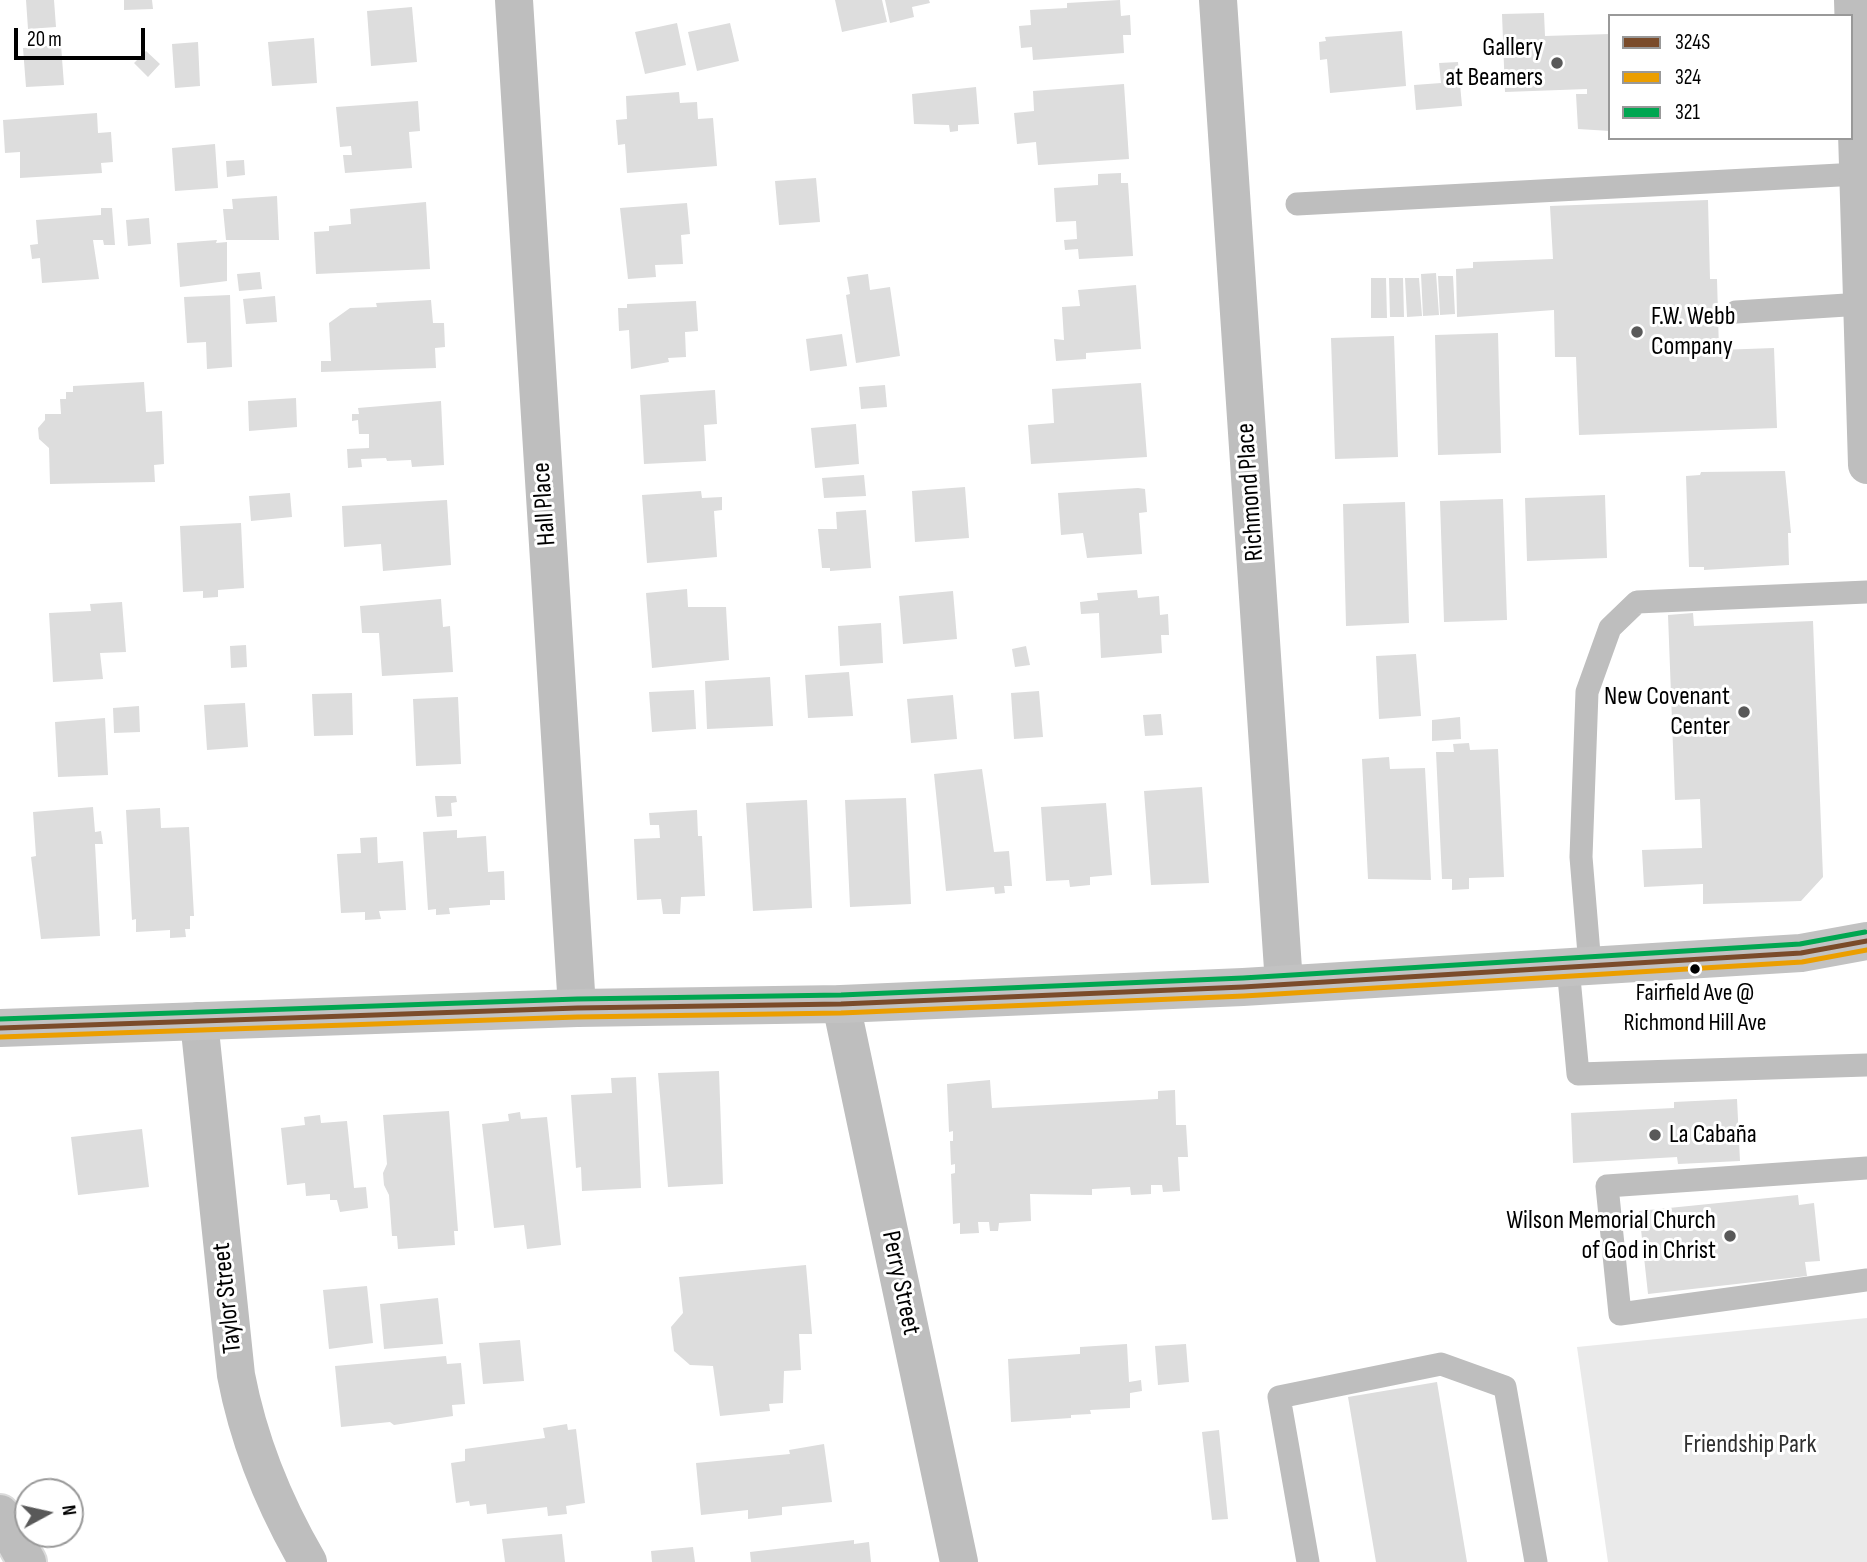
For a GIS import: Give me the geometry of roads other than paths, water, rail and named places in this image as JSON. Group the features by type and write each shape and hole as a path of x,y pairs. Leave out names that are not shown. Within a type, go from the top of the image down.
{"highway":[{"path":"0,1514 27,1562"}],"main road":[{"path":"0,1028 577,1008 841,1004 1284,985 1801,953 1867,941"}],"street":[{"name":"Hall Place","path":"513,0 577,1008"},
{"name":"Richmond Place","path":"1218,0 1284,985"},
{"path":"1853,0 1867,465"},
{"name":"Perry Street","path":"841,1004 959,1562"},
{"name":"Taylor Street","path":"199,1021 236,1375 244,1415 272,1497 308,1562"}],"lane":[{"path":"1297,204 1858,174"},
{"path":"1735,313 1862,304"},
{"path":"1867,592 1637,602 1610,628 1587,692 1581,856 1578,1074 1867,1065"},
{"path":"1867,1168 1606,1186 1620,1314 1867,1280"},
{"path":"1308,1562 1279,1397 1441,1364 1505,1387 1536,1562"}],"place":[{"name":"Gallery at Beamers","path":"1557,63"},
{"name":"F.W. Webb Company","path":"1637,332"},
{"name":"New Covenant Center","path":"1744,712"},
{"name":"Fairfield Ave @ Richmond Hill Ave","path":"1695,969"},
{"name":"La Cabaña","path":"1655,1135"},
{"name":"Wilson Memorial Church of God in Christ","path":"1730,1236"}],"park label":[{"name":"Friendship Park","path":"1750,1445"}]}
